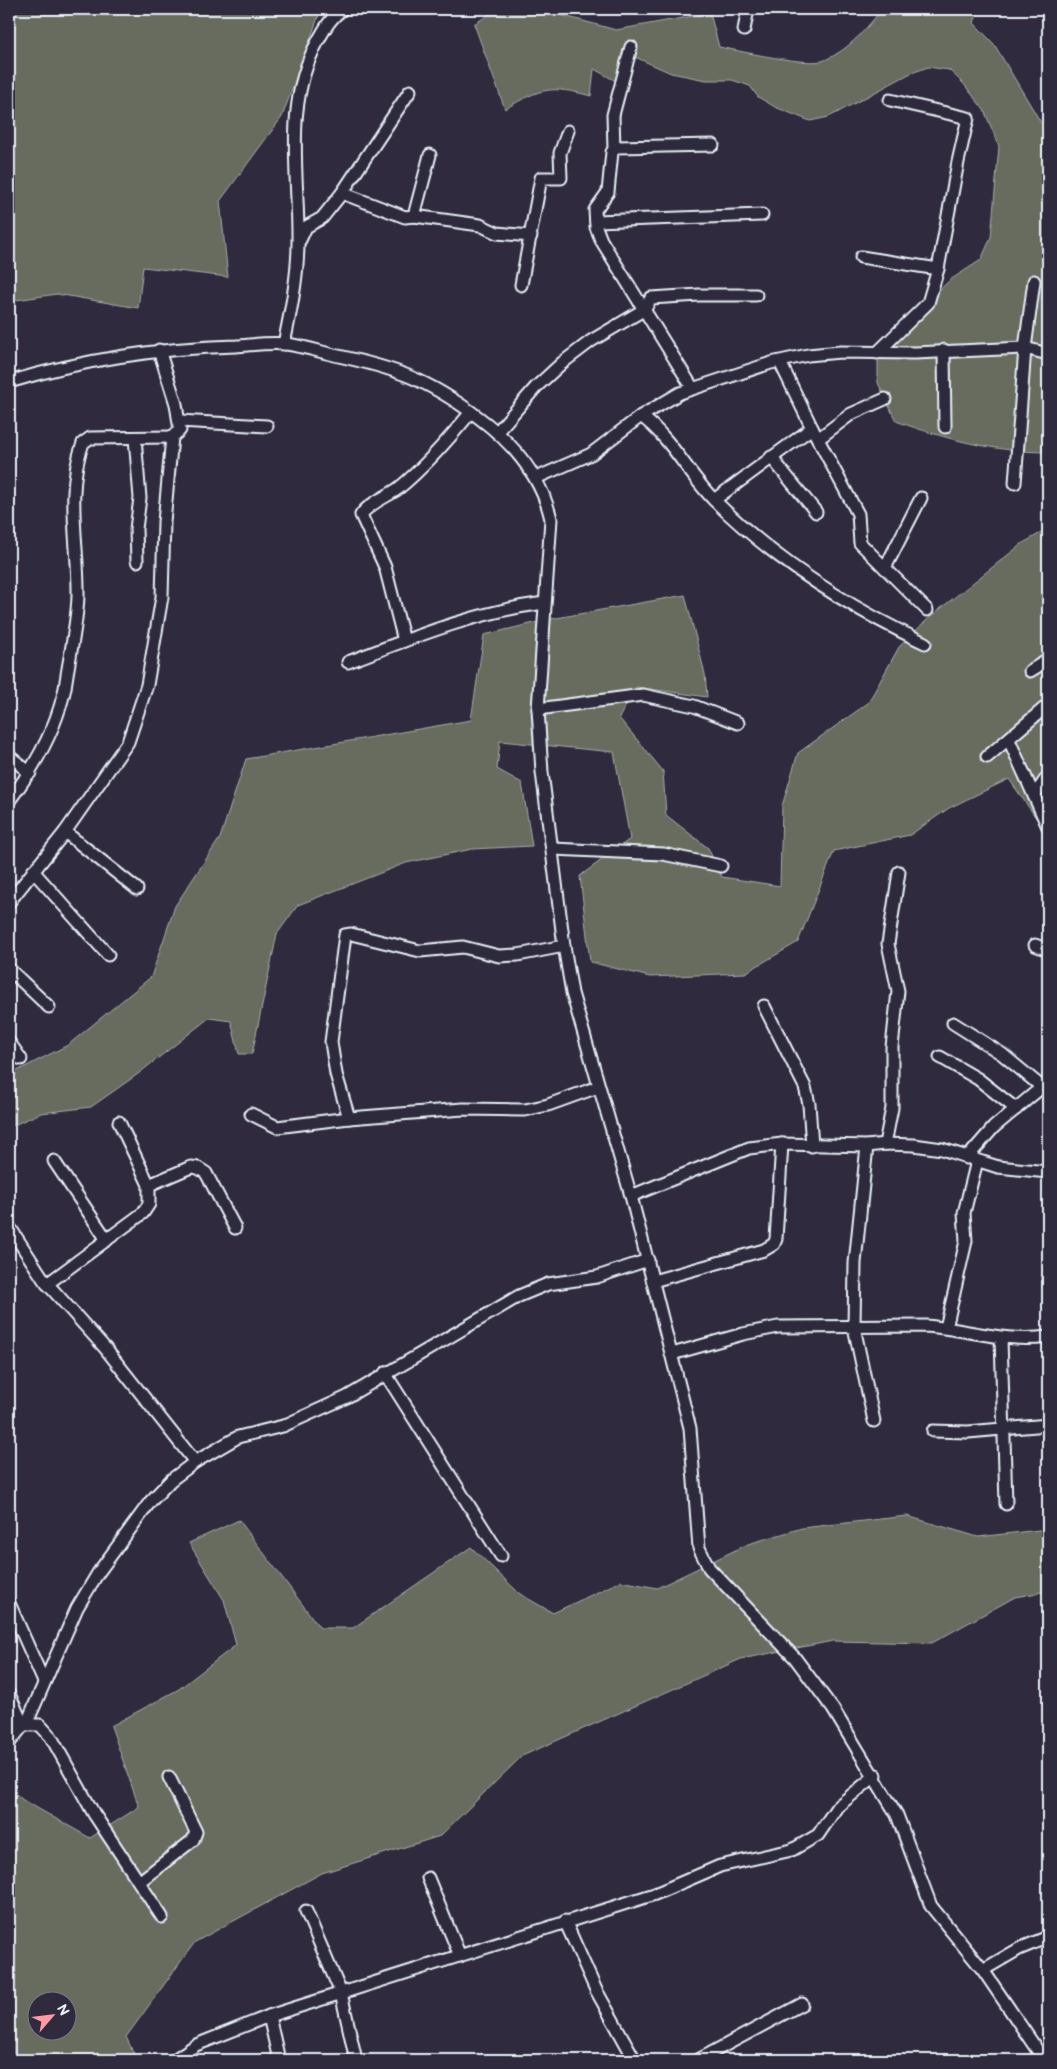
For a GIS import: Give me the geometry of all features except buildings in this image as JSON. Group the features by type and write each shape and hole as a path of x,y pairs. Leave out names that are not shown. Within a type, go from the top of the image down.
{"street":[{"path":"284,344 297,269 298,244 294,145 295,121 301,86 310,56 332,18 343,9"},
{"path":"744,30 748,9"},
{"path":"631,47 613,114 614,149 609,189 595,207 596,221 601,240 692,387"},
{"path":"298,244 306,226 322,218 342,193 410,91"},
{"path":"877,353 928,303 938,269 968,118 890,100"},
{"path":"521,285 541,178 560,178 560,153 568,131"},
{"path":"614,149 620,146 713,145"},
{"path":"414,216 430,155"},
{"path":"342,193 405,217 414,216 480,225 497,232 531,236"},
{"path":"596,221 762,215"},
{"path":"861,257 938,269"},
{"path":"1015,484 1025,348 1034,281"},
{"path":"497,432 536,388 562,363 591,341 645,309 651,298 699,295 756,295"},
{"path":"9,382 159,350 284,344 381,365 413,376 450,396 497,432 512,446 536,478 547,501 551,519 538,709 542,772 564,946 572,993 631,1196 690,1428 699,1548 702,1558 732,1594 806,1672 833,1709 876,1775 904,1830 931,1906 983,1970 1044,2060"},
{"path":"536,478 576,463 641,416 692,387 780,362 824,353 915,354 944,350 1025,348 1048,354"},
{"path":"9,802 30,773 52,727 65,688 78,597 73,506 82,443 90,438 172,437 180,430 180,421 169,377 159,350"},
{"path":"944,350 945,427"},
{"path":"780,362 818,440 858,514 860,544 927,610"},
{"path":"818,440 850,414 885,399"},
{"path":"404,641 385,567 361,515 398,489 419,470 443,446 471,412"},
{"path":"641,416 665,436 714,500 791,567 848,603 925,643"},
{"path":"180,421 267,426"},
{"path":"714,500 812,428"},
{"path":"9,902 65,832 128,742 147,685 162,598 164,522 172,437"},
{"path":"135,438 140,498 136,529 137,561"},
{"path":"771,457 816,512"},
{"path":"885,568 921,498"},
{"path":"348,662 480,615 513,607 544,603"},
{"path":"1030,671 1048,660"},
{"path":"538,709 643,695 694,706 738,722"},
{"path":"987,757 1048,705"},
{"path":"1008,740 1048,827"},
{"path":"9,756 30,773"},
{"path":"1034,796 1048,776"},
{"path":"65,832 137,889"},
{"path":"553,849 663,854 721,866"},
{"path":"33,871 108,955"},
{"path":"885,1144 892,1108 892,1047 898,991 888,944 899,872"},
{"path":"349,1118 336,1074 331,1042 345,935 351,934 420,951 464,947 499,956 518,955 564,946"},
{"path":"1035,945 1048,950"},
{"path":"9,969 49,1007"},
{"path":"764,1006 805,1087 809,1104 812,1146"},
{"path":"946,1328 966,1241 964,1213 972,1159 994,1127 1046,1085 953,1023"},
{"path":"9,1042 21,1058"},
{"path":"940,1056 978,1079 1016,1109"},
{"path":"251,1114 277,1127 349,1118 463,1109 525,1110 548,1105 598,1087"},
{"path":"47,1284 143,1213 149,1204 149,1185 119,1122"},
{"path":"631,1196 749,1148 782,1144 812,1146 914,1144 942,1149 1010,1170 1048,1172"},
{"path":"653,1281 764,1250 774,1244 776,1238 782,1144"},
{"path":"867,1146 855,1263 854,1327 874,1420"},
{"path":"54,1161 107,1240"},
{"path":"149,1185 191,1167 198,1168 206,1173 235,1228"},
{"path":"9,1226 47,1284 105,1348 195,1462"},
{"path":"9,1743 29,1718 77,1608 98,1573 150,1502 171,1480 195,1462 246,1434 276,1429 347,1397 535,1289 597,1277 648,1260"},
{"path":"672,1354 743,1334 778,1327 946,1328 1001,1338 1029,1340 1048,1338"},
{"path":"1001,1338 1006,1504"},
{"path":"386,1373 501,1556"},
{"path":"933,1431 1005,1429 1048,1425"},
{"path":"9,1604 44,1682"},
{"path":"9,1694 23,1725"},
{"path":"23,1725 40,1724 51,1737 94,1814 162,1917"},
{"path":"174,2060 196,2045 268,2016 665,1890 720,1866 792,1850 806,1844 818,1835 837,1807 876,1775"},
{"path":"139,1882 193,1840 196,1832 169,1777"},
{"path":"428,1878 460,1956"},
{"path":"306,1911 341,1992 356,2060"},
{"path":"566,1921 596,1990 635,2060"},
{"path":"983,1970 1019,1948 1048,1936"},
{"path":"698,2060 802,2004"},
{"path":"268,2016 279,2060"}],"green space":[{"path":"18,9 321,9 282,117 220,201 228,277 143,267 138,308 57,294 9,301 9,35"},
{"path":"498,9 539,9 616,30 710,13 719,47 774,58 817,62 825,60 850,44 864,31 882,9 979,9 974,23 994,44 1043,126 1048,127 1048,452 1009,450 970,443 896,421 878,383 878,348 950,280 981,260 991,237 999,146 984,110 963,83 949,70 928,67 909,74 829,117 810,121 775,107 758,97 750,86 732,80 706,80 671,73 635,57 625,86 594,69 591,96 565,90 546,90 505,109 474,24"},
{"path":"1048,529 1048,835 1009,779 949,808 910,835 834,851 798,942 745,973 650,977 590,962 580,876 630,839 614,752 500,741 497,769 522,783 532,846 472,849 406,863 298,905 277,934 252,1054 239,1054 231,1021 209,1018 138,1074 91,1107 41,1113 9,1127 9,1075 68,1045 151,977 175,906 220,838 246,759 471,720 484,635 551,619 685,595 705,674 707,697 636,687 619,718 663,771 666,815 708,848 722,877 780,886 782,806 798,753 868,703 899,647 931,616 1023,543"},
{"path":"907,1516 978,1537 1048,1529 1048,1591 1015,1597 932,1643 833,1641 741,1659 522,1756 440,1836 322,1873 195,1942 126,2037 137,2060 9,2060 9,1788 23,1800 90,1838 139,1807 111,1726 179,1689 236,1645 224,1600 189,1543 239,1520 320,1628 353,1628 471,1547 520,1594 553,1613 621,1581 657,1588 748,1544 802,1528"}]}
